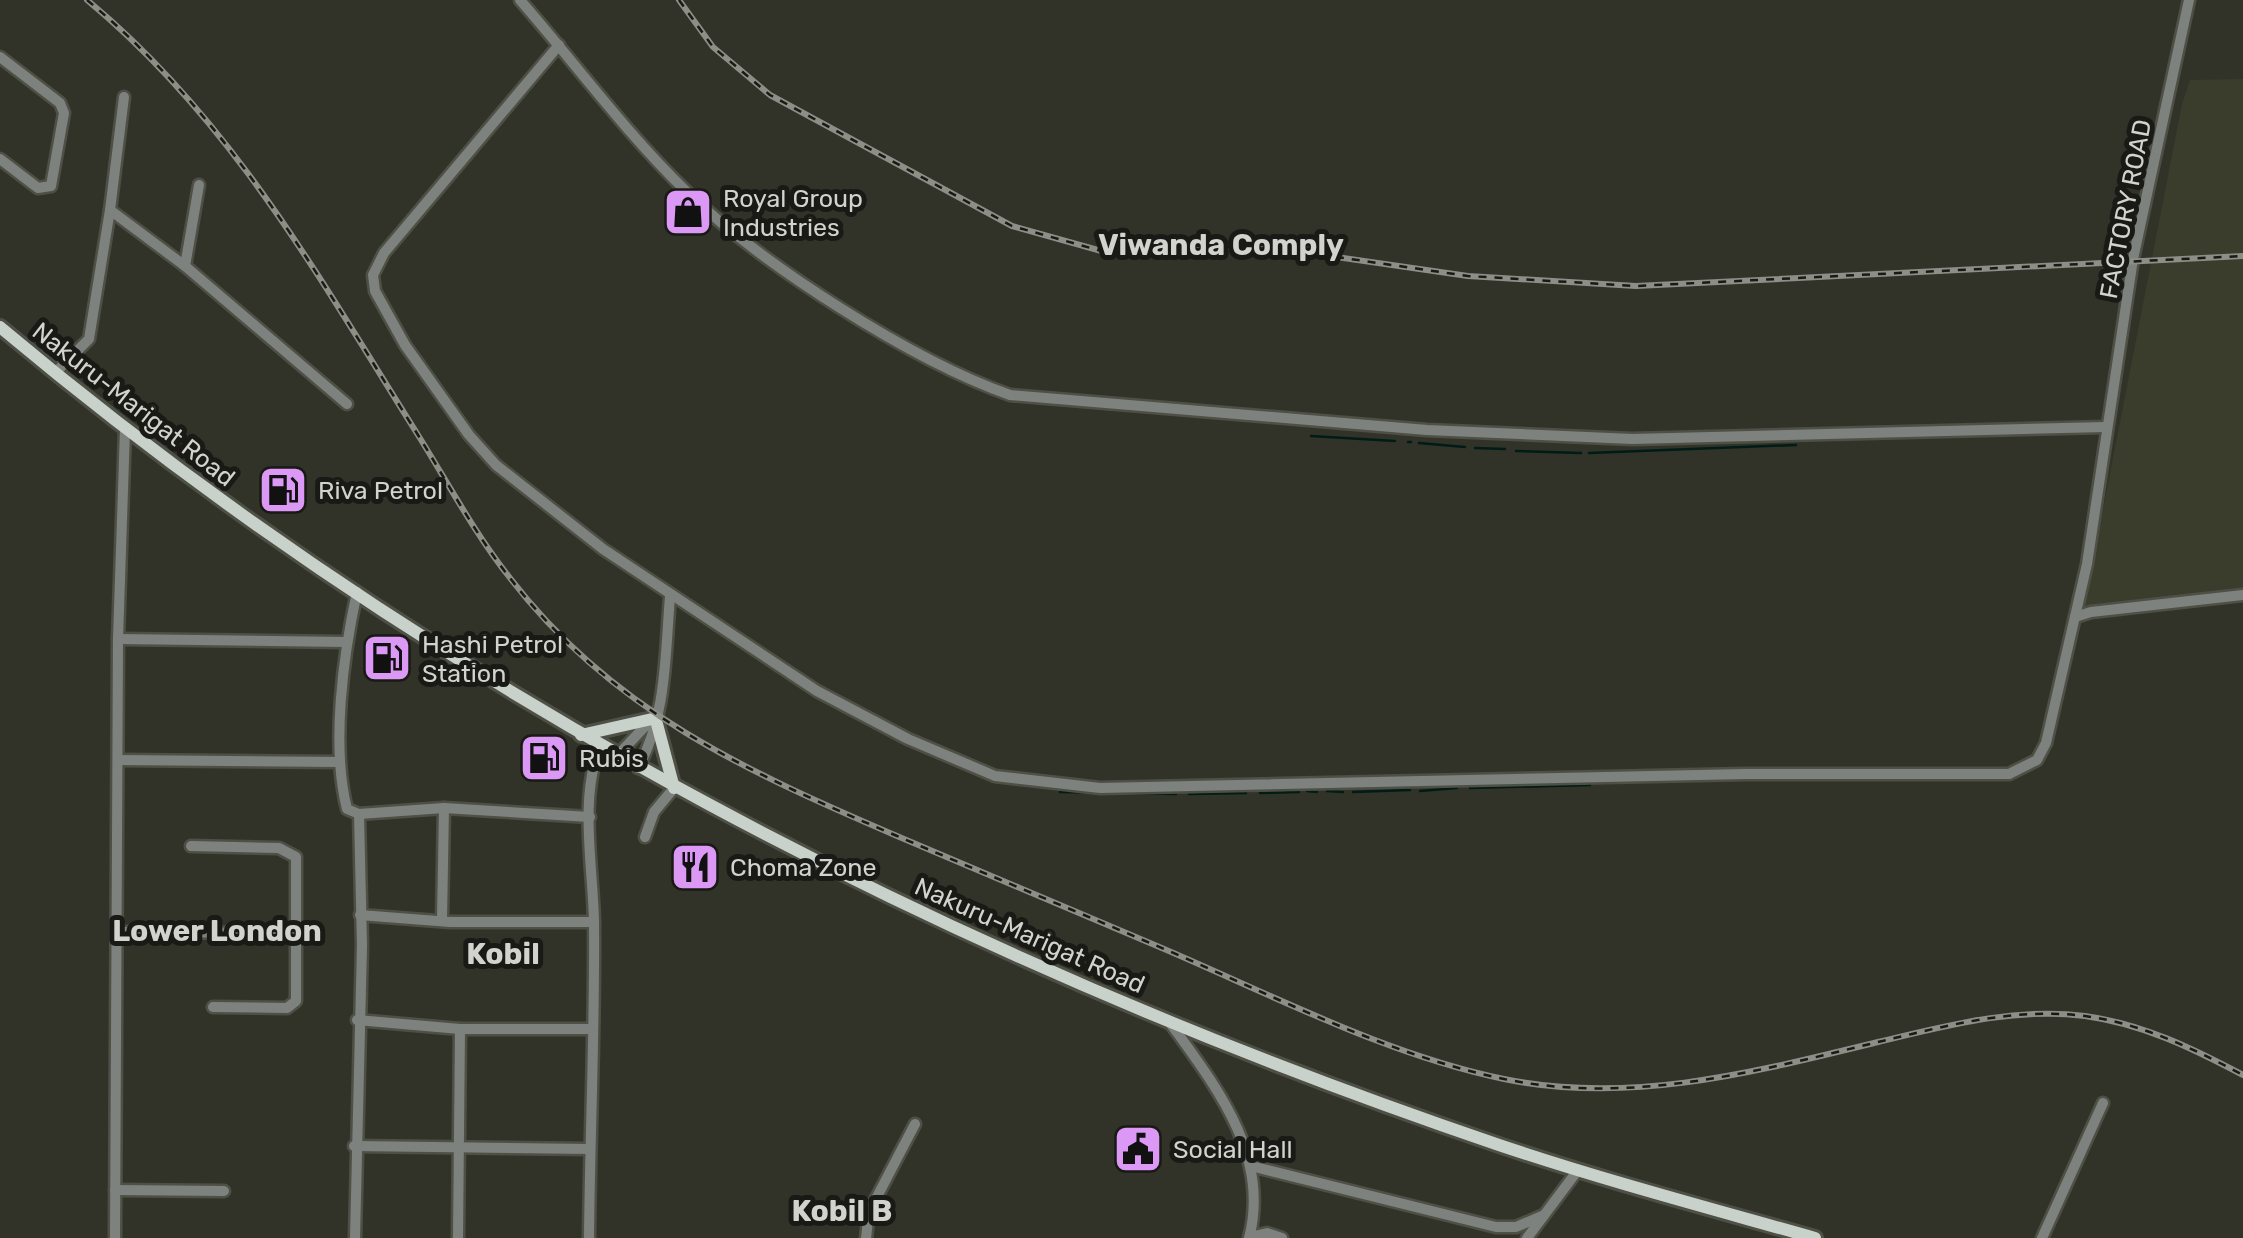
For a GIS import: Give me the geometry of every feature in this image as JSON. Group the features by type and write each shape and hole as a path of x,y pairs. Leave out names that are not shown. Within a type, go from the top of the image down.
{"main road":[{"name":"Nakuru-Marigat Road","path":"0,327 125,430 269,536 460,663 674,788 897,900 1168,1020 1358,1095 1578,1170 1815,1238"},
{"path":"580,735 656,719 674,788"}],"street":[{"path":"520,0 687,192 776,266 965,377 1010,395 1427,430 1632,438 2105,428"},
{"name":"FACTORY ROAD","path":"559,45 396,236 376,266 374,287 405,345 469,435 496,465 670,597 835,701 980,771 1040,784 1185,790 1381,780 2009,774 2038,760 2046,743 2076,617 2132,259 2189,0"},
{"path":"0,57 60,103 64,113 51,186 38,188 0,159"},
{"path":"55,373 89,339 124,97"},
{"path":"186,266 199,185"},
{"path":"110,210 186,266 348,404"},
{"path":"115,1238 118,639 125,430"},
{"path":"357,592 346,642 340,762 347,809 359,814 444,808 590,817"},
{"path":"2076,617 2243,595"},
{"path":"638,768 656,719 670,597"},
{"path":"118,639 346,642"},
{"path":"616,756 656,719"},
{"path":"589,1238 594,922 590,817 600,746"},
{"path":"118,760 340,762"},
{"path":"645,837 654,812 674,788"},
{"path":"442,919 444,808"},
{"path":"354,1238 359,814"},
{"path":"190,846 287,850 296,858 297,994 292,1005 213,1006"},
{"path":"360,915 594,922"},
{"path":"117,932 296,933"},
{"path":"358,1020 460,1029 591,1028"},
{"path":"1168,1020 1228,1107 1252,1166 1257,1198 1249,1237 1268,1233 1282,1238"},
{"path":"458,1238 455,1150 460,1029"},
{"path":"2042,1238 2103,1104"},
{"path":"866,1238 869,1212 916,1124"},
{"path":"354,1146 590,1149"},
{"path":"1252,1166 1496,1227 1516,1226 1544,1216"},
{"path":"1527,1238 1578,1170"},
{"path":"115,1190 224,1190"}],"shaded area":[{"path":"2243,79 2243,588 2084,607 2182,104 2190,80"}],"waterway":[{"path":"1311,436 1395,441"},
{"path":"1419,443 1465,447"},
{"path":"1589,453 1796,445"},
{"path":"1475,448 1505,449"},
{"path":"1516,451 1581,453"},
{"path":"1470,788 1590,785"},
{"path":"1420,791 1457,788"},
{"path":"1353,792 1410,790"},
{"path":"1307,791 1317,792"},
{"path":"1327,791 1343,792"},
{"path":"1060,792 1176,794"},
{"path":"1260,793 1299,792"},
{"path":"1189,794 1246,793"}],"railway":[{"path":"87,0 186,97 270,204 485,544 550,625 638,701 686,733 788,787 1324,1020 1413,1054 1504,1079 1599,1088 1692,1082 1955,1024 2032,1014 2085,1016 2127,1025 2186,1047 2243,1075"},
{"path":"679,0 713,47 770,95 1012,226 1105,252 1194,246 1281,249 1468,276 1636,286 2243,256"}],"place":[{"name":"Royal Group Industries","path":"688,212"},
{"name":"Riva Petrol","path":"283,490"},
{"name":"Hashi Petrol Station","path":"387,658"},
{"name":"Rubis","path":"544,758"},
{"name":"Choma Zone","path":"695,867"},
{"name":"Social Hall","path":"1138,1149"}],"district":[{"name":"Viwanda Comply","path":"1221,245"},
{"name":"Lower London","path":"217,931"},
{"name":"Kobil","path":"503,954"},
{"name":"Kobil B","path":"842,1211"}]}
